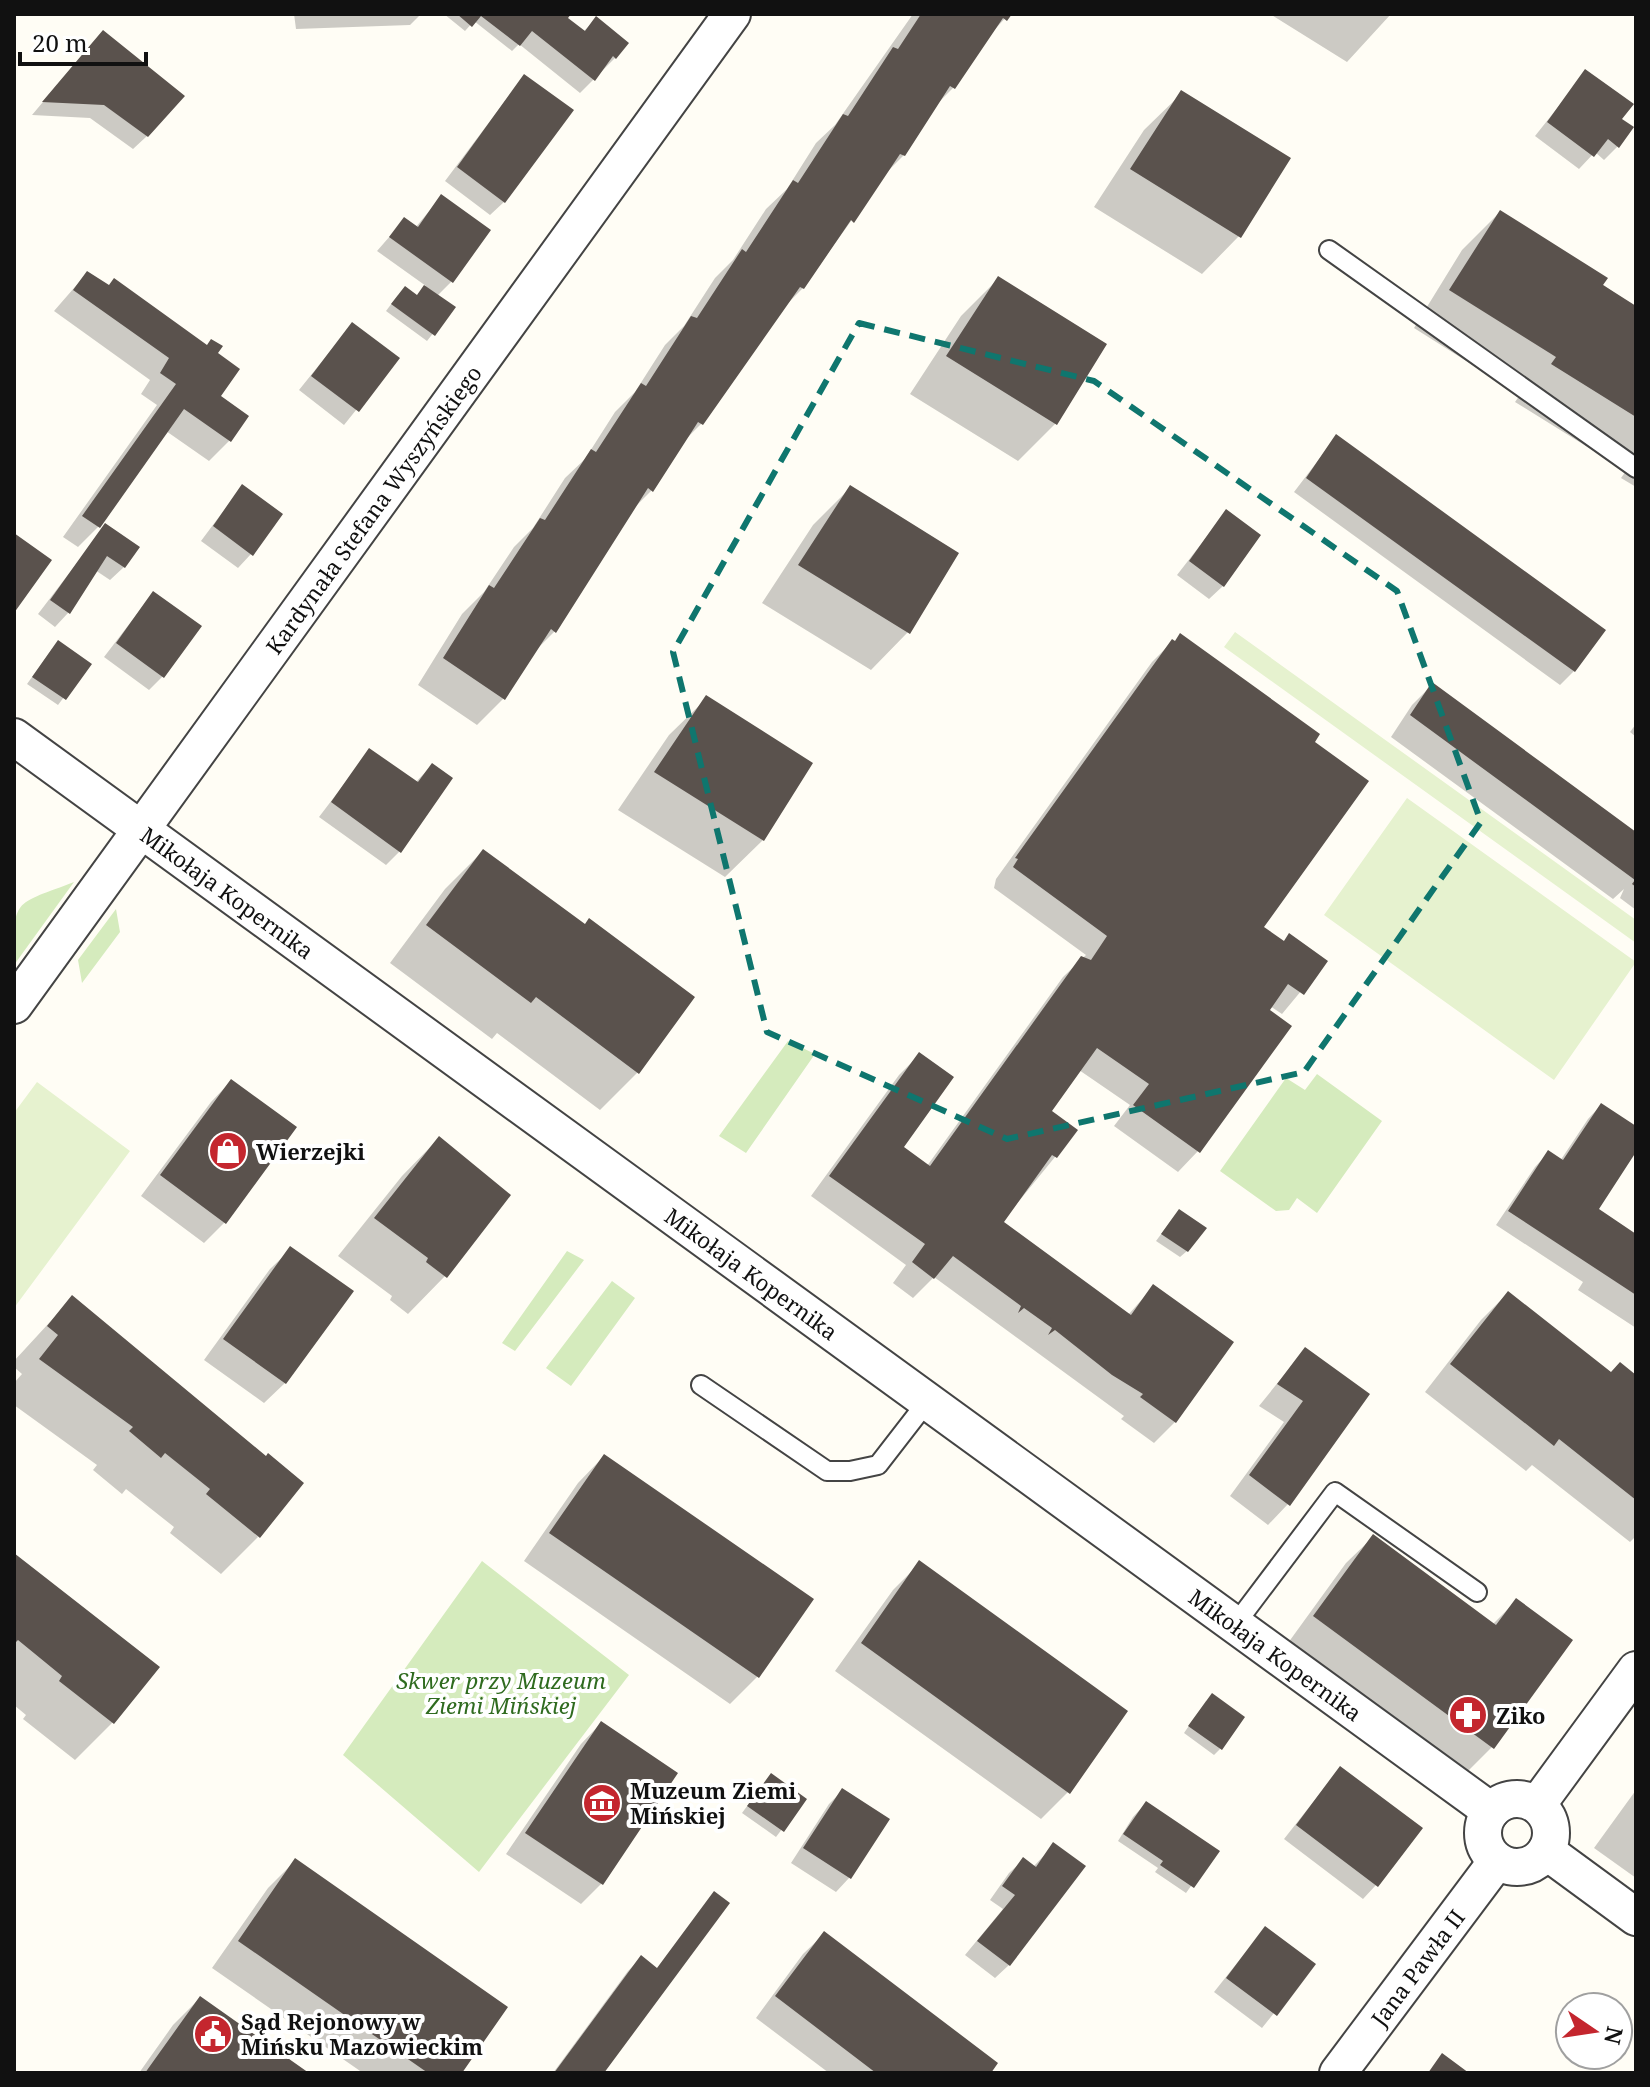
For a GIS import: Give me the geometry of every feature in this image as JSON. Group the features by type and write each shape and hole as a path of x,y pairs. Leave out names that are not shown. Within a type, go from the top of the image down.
{"street":[{"name":"Kardynała Stefana Wyszyńskiego","path":"14,1005 732,14"},
{"name":"Mikołaja Kopernika","path":"14,737 1491,1811"},
{"path":"1537,1805 1636,1670"},
{"path":"1518,1799 1537,1805 1550,1822 1552,1831 1546,1851 1529,1865 1518,1867 1497,1861 1490,1853 1483,1831 1491,1811 1499,1804 1518,1799"},
{"path":"1546,1851 1636,1917"},
{"name":"Jana Pawła II","path":"1338,2073 1497,1861"}],"lane":[{"path":"1329,250 1636,468"},
{"path":"701,1385 827,1471 850,1471 878,1465 926,1403"},
{"path":"1234,1626 1335,1492 1477,1592"}],"highlighted area":[{"path":"859,323 1094,381 1397,591 1481,822 1304,1072 1007,1139 767,1032 673,652"}],"green space":[{"path":"1235,632 1636,920 1636,943 1224,647"},
{"path":"1407,798 1636,962 1554,1080 1324,915"},
{"path":"74,882 14,965 15,927 21,907 38,896"},
{"path":"116,909 120,932 82,983 78,960"},
{"path":"788,1041 815,1054 746,1153 719,1136"},
{"path":"1317,1074 1382,1121 1317,1213 1297,1198 1289,1210 1276,1211 1220,1171 1286,1078 1305,1090"},
{"path":"37,1082 130,1151 14,1308 14,1113"},
{"path":"567,1251 584,1260 515,1351 502,1343"},
{"path":"612,1281 635,1298 571,1386 546,1368"},
{"name":"Skwer przy Muzeum Ziemi Mińskiej","path":"482,1561 629,1675 479,1872 343,1755"}],"building":[{"path":"457,14 571,14 568,18 585,31 596,16 629,43 616,59 613,56 595,81 532,31 520,46 481,16 472,27"},
{"path":"921,14 1012,14 1007,21 1003,18 955,89 950,86 905,156 900,154 854,223 851,220 804,289 800,287 703,425 698,422 653,492 648,488 556,633 551,629 505,700 443,658 489,585 494,588 540,518 545,520 591,449 596,452 641,383 646,386 691,316 697,318 742,249 746,252 793,180 798,183 843,114 848,116 893,47 898,49"},
{"path":"103,30 185,96 148,137 104,105 42,102"},
{"path":"1585,69 1634,104 1622,119 1634,127 1619,148 1608,139 1594,157 1547,122"},
{"path":"524,74 574,110 505,203 457,167"},
{"path":"1181,90 1291,158 1241,238 1130,169"},
{"path":"441,194 491,230 453,283 389,237 404,217 418,227"},
{"path":"1500,210 1608,278 1603,285 1636,306 1636,417 1551,364 1556,357 1449,290"},
{"path":"87,271 109,285 114,278 207,345 211,339 223,346 218,353 240,369 221,396 249,416 231,442 184,409 100,528 82,516 176,384 160,373 169,358 73,290"},
{"path":"998,276 1107,344 1057,425 946,356"},
{"path":"424,285 456,307 435,336 391,304 405,286 417,295"},
{"path":"352,322 400,358 359,412 311,376"},
{"path":"1336,434 1606,630 1575,672 1306,478"},
{"path":"242,484 283,514 253,556 213,526"},
{"path":"850,485 959,553 910,634 798,565"},
{"path":"1226,509 1261,535 1224,587 1189,561"},
{"path":"105,523 140,547 125,568 107,556 70,614 50,600"},
{"path":"14,533 52,560 14,613"},
{"path":"153,591 202,626 164,678 116,643"},
{"path":"1180,633 1320,734 1315,742 1369,781 1264,927 1284,941 1289,933 1328,961 1304,995 1288,984 1270,1010 1292,1026 1200,1153 1133,1105 1149,1084 1097,1048 1052,1111 1078,1130 1057,1158 1052,1155 1004,1222 1131,1315 1153,1284 1234,1342 1176,1423 1140,1397 1143,1394 1112,1375 1055,1330 1048,1335 1052,1328 1024,1308 1018,1313 1021,1306 953,1256 934,1279 912,1262 925,1244 829,1176 919,1052 954,1077 904,1147 930,1166 1081,956 1091,960 1107,936 1013,867 1018,859 1015,858 1172,639 1175,641"},
{"path":"58,640 92,664 66,700 32,677"},
{"path":"1432,682 1636,832 1636,887 1632,884 1635,880 1410,715"},
{"path":"706,695 813,763 764,841 654,772"},
{"path":"369,748 418,782 432,763 453,778 401,853 331,802"},
{"path":"483,849 585,924 589,918 695,997 639,1074 536,997 531,1003 426,925"},
{"path":"231,1079 297,1127 226,1224 160,1175"},
{"path":"1601,1103 1636,1126 1636,1152 1599,1209 1636,1234 1636,1295 1508,1211 1548,1150 1563,1160"},
{"path":"439,1136 511,1195 447,1278 426,1262 428,1258 374,1218"},
{"path":"1179,1209 1207,1228 1188,1252 1161,1234"},
{"path":"290,1246 354,1291 286,1384 223,1339"},
{"path":"1508,1291 1611,1372 1620,1362 1636,1375 1636,1500 1559,1439 1554,1446 1450,1364"},
{"path":"72,1295 266,1456 268,1453 304,1483 260,1538 206,1494 210,1489 165,1453 161,1458 129,1431 133,1427 39,1359 58,1335 47,1326"},
{"path":"1305,1347 1370,1394 1290,1506 1249,1475 1303,1401 1277,1384"},
{"path":"604,1454 814,1599 759,1678 549,1533"},
{"path":"1373,1534 1496,1625 1516,1598 1573,1640 1494,1749 1313,1616"},
{"path":"14,1553 160,1667 114,1724 59,1681 62,1676 18,1640 14,1644"},
{"path":"919,1560 1128,1711 1070,1794 861,1643"},
{"path":"1212,1693 1245,1717 1222,1750 1188,1726"},
{"name":"Muzeum Ziemi Mińskiej","path":"601,1721 678,1773 603,1885 525,1833"},
{"path":"1340,1766 1423,1828 1378,1887 1296,1825"},
{"path":"771,1773 807,1799 784,1832 747,1806"},
{"path":"842,1788 890,1819 851,1879 803,1848"},
{"path":"1146,1801 1220,1851 1194,1888 1160,1865 1163,1861 1123,1834"},
{"path":"1053,1842 1086,1866 1010,1966 977,1941 1015,1895 1002,1886 1023,1857 1036,1867"},
{"path":"295,1858 508,2007 462,2073 428,2073 238,1941"},
{"path":"714,1891 730,1903 604,2073 554,2073 641,1955 657,1968"},
{"path":"1265,1926 1316,1964 1277,2016 1226,1978"},
{"path":"824,1931 998,2063 991,2073 876,2073 775,1996"},
{"name":"Sąd Rejonowy w Mińsku Mazowieckim","path":"200,1996 309,2073 145,2073"},
{"path":"1442,2053 1469,2073 1428,2073"}],"place":[{"name":"Wierzejki","path":"228,1151"},
{"name":"Ziko","path":"1468,1715"},
{"name":"Muzeum Ziemi Mińskiej","path":"602,1803"},
{"name":"Sąd Rejonowy w Mińsku Mazowieckim","path":"213,2034"}]}
